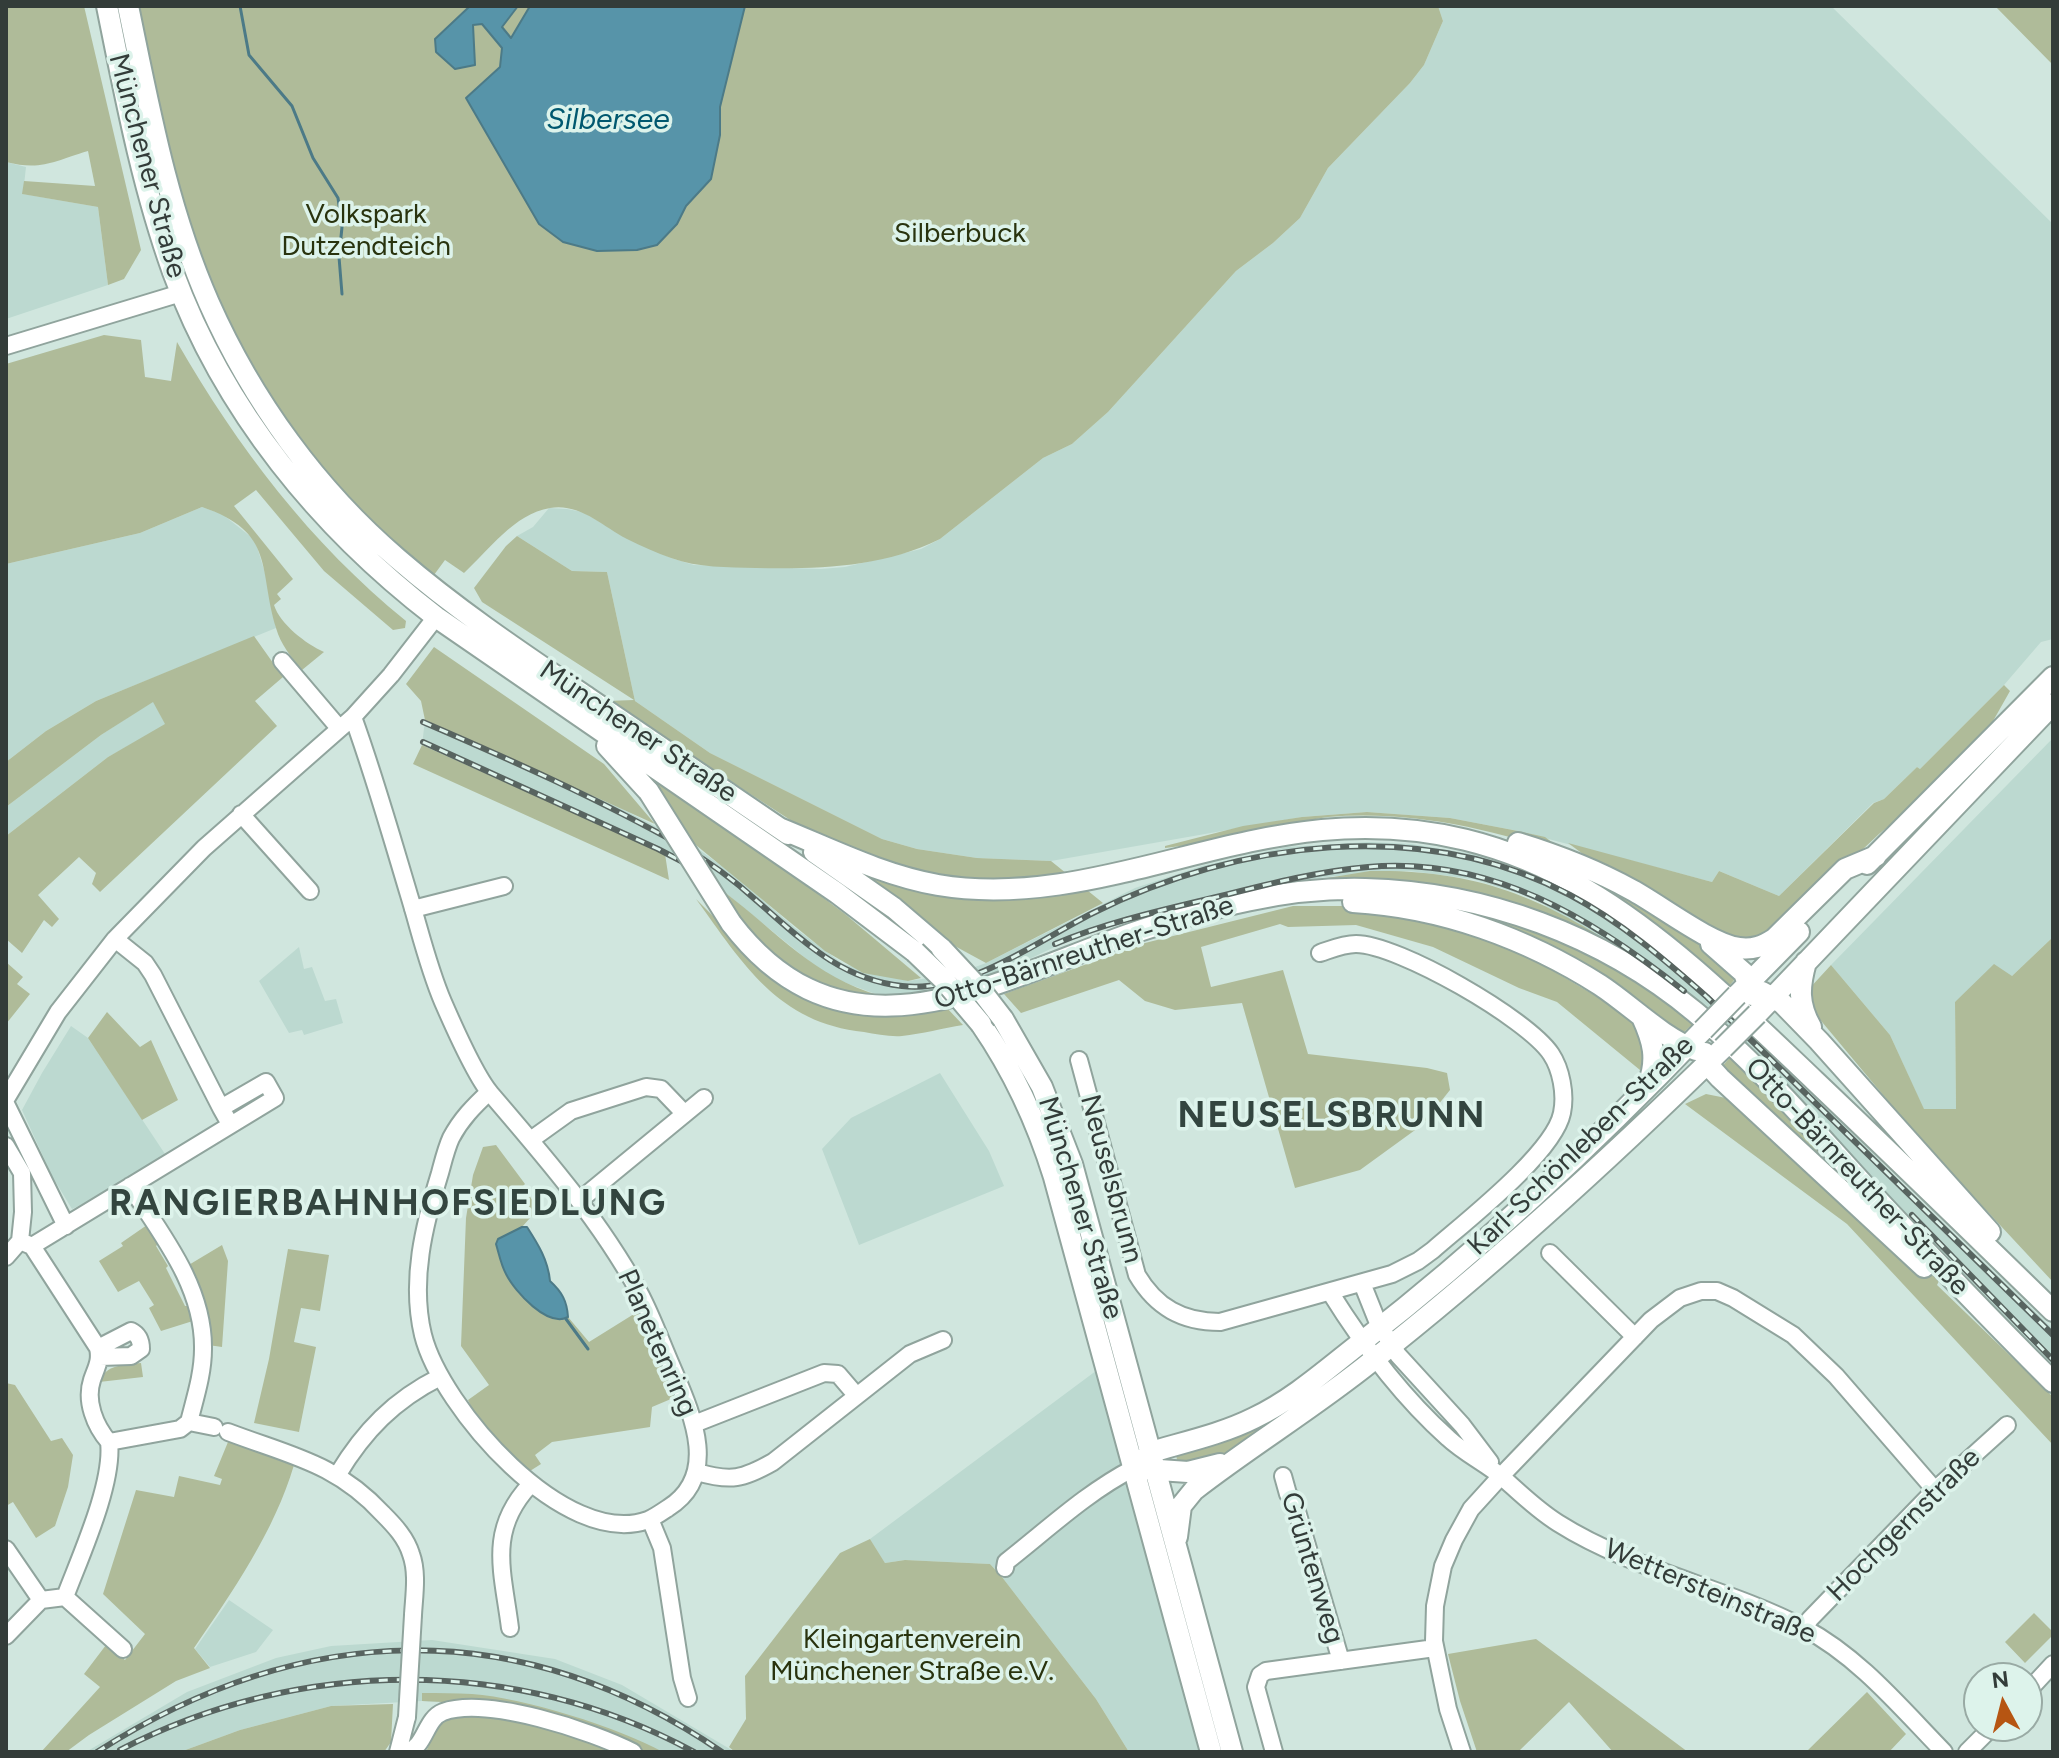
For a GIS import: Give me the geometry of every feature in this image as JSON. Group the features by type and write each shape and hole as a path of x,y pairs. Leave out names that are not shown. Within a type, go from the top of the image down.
{"main road":[{"name":"Münchener Straße","path":"107,6 152,208 181,293 220,371 265,442 312,502 358,551 873,893 942,949 1003,1019 1029,1061 1062,1135 1232,1752"},
{"name":"Münchener Straße","path":"128,6 167,183 203,288 234,354 281,429 326,487 443,609 569,710 837,893 915,952 981,1024 1017,1082 1049,1162 1211,1752"},
{"path":"181,293 203,288"},
{"path":"358,551 373,550 379,542"},
{"name":"Karl-Schönleben-Straße","path":"1176,1549 1180,1513 1186,1498 1374,1360 1503,1252 1656,1113 1709,1043 1876,856 2050,693"},
{"name":"Karl-Schönleben-Straße","path":"1134,1468 1256,1418 1295,1393 1495,1232 1647,1085 1709,1043 1747,1001 1774,996 2050,693"},
{"name":"Otto-Bärnreuther-Straße","path":"569,710 649,792 731,923 770,965 815,992 851,1003 904,1007 932,1003 983,989 1189,915 1244,901 1302,892 1356,889 1395,891 1480,904 1566,933 1633,967 1692,1009 1753,1066 2053,1382"},
{"name":"Otto-Bärnreuther-Straße","path":"779,828 895,875 941,885 994,889 1041,886 1096,877 1244,842 1306,832 1371,829 1447,837 1497,837 1569,861 1629,888 1692,927 1731,946 1749,949 1761,947 1785,930 1845,869 1876,856"},
{"name":"Otto-Bärnreuther-Straße","path":"1447,837 1496,849 1558,874 1594,893 1644,927 1793,1060 2053,1311"},
{"name":"Otto-Bärnreuther-Straße","path":"1302,892 1343,901 1416,910 1473,924 1574,970 1640,1013 1709,1043 1717,1075 1732,1090 1974,1314 1998,1327"},
{"name":"Otto-Bärnreuther-Straße","path":"1692,927 1741,970 1747,1001"},
{"name":"Otto-Bärnreuther-Straße","path":"1807,962 1801,986 1801,1004 1819,1041"},
{"name":"Otto-Bärnreuther-Straße","path":"1774,996 1819,1041 2013,1257 2028,1287"},
{"path":"1640,1013 1654,1050 1654,1063 1647,1085"},
{"name":"Otto-Bärnreuther-Straße","path":"1656,1113 1703,1088 1732,1090"},
{"name":"Karl-Schönleben-Straße","path":"1153,1462 1196,1471 1239,1458"}],"street":[{"path":"6,346 181,293"},
{"path":"66,1226 7,1096 58,1012 115,939 176,875 353,717 443,609"},
{"path":"282,661 339,728"},
{"name":"Planetenring","path":"353,717 443,1002 489,1092 532,1139 580,1200 639,1292 694,1424 698,1444 697,1472"},
{"path":"241,814 310,891"},
{"path":"413,909 504,886"},
{"path":"115,939 145,963 153,975 230,1124"},
{"name":"Neuselsbrunn","path":"1079,1060 1137,1275 1157,1302 1174,1314 1191,1320 1220,1322 1392,1274 1418,1261 1519,1172 1547,1143 1562,1112 1563,1092 1557,1064 1535,1036 1484,1000 1429,969 1358,944 1320,953"},
{"path":"6,1257 66,1226 275,1098 266,1082 221,1108"},
{"path":"532,1139 571,1111 646,1087 661,1089 684,1113"},
{"path":"489,1092 468,1111 450,1140 421,1245 418,1305 423,1337 440,1377 464,1412 530,1485 561,1505 595,1520 629,1523 650,1519 677,1502 697,1472 730,1479 748,1476 773,1462 910,1354 943,1340"},
{"path":"580,1200 704,1098"},
{"path":"6,1146 22,1173 26,1244 99,1352 90,1388 97,1428 109,1442 110,1452 91,1529 65,1597"},
{"path":"109,1442 180,1429 189,1422 203,1348 201,1323 191,1286 130,1186"},
{"path":"1550,1253 1635,1337"},
{"path":"1362,1283 1380,1327"},
{"path":"1462,1752 1448,1709 1435,1648 1435,1606 1443,1566 1471,1509 1651,1320 1680,1298 1692,1293 1717,1291 1793,1335 1836,1376 1935,1490"},
{"path":"1330,1292 1362,1342"},
{"name":"Wettersteinstraße","path":"1380,1327 1405,1364 1462,1425 1501,1476"},
{"name":"Wettersteinstraße","path":"1362,1342 1374,1360 1449,1440 1501,1476 1546,1515 1592,1542 1804,1628 1871,1677 1944,1752"},
{"path":"694,1424 824,1373 838,1374 856,1395"},
{"path":"338,1474 375,1423 414,1390 440,1377"},
{"path":"189,1422 302,1458 338,1474 368,1497 403,1537 413,1565 413,1615 407,1717 399,1750 407,1752 417,1746 439,1713 463,1710 497,1711 539,1719 608,1739 633,1752"},
{"name":"Hochgernstraße","path":"1804,1628 1935,1490 2007,1425"},
{"path":"1005,1568 1006,1562 1077,1506 1113,1479 1134,1468"},
{"name":"Grüntenweg","path":"1283,1476 1288,1494 1294,1501 1341,1661"},
{"path":"510,1628 501,1557 502,1532 507,1514 530,1485"},
{"path":"650,1519 662,1548 682,1678 688,1698"},
{"path":"6,1549 41,1600"},
{"path":"6,1636 41,1600 65,1597 123,1649"},
{"path":"1274,1752 1256,1687 1260,1675 1266,1671 1435,1648"}],"shaded area":[{"path":"1438,6 1831,6 2053,224 2053,639 2041,642 2004,685 1920,769 1917,767 1884,799 1873,803 1779,896 1719,871 1712,882 1518,831 1450,818 1367,812 1302,817 1051,861 977,858 917,849 882,839 710,753 635,701 607,572 572,571 517,536 533,527 549,508 567,509 583,512 627,538 694,565 821,569 845,567 921,549 940,539 1043,458 1072,444 1108,412 1236,271 1300,218 1328,168 1424,65 1443,21"},
{"path":"6,162 26,167 23,194 98,207 108,285 6,319"},
{"path":"202,507 222,514 255,540 268,583 276,628 96,701 46,731 6,762 6,564 140,533"},
{"path":"153,701 166,725 108,757 6,836 6,807 101,735"},
{"path":"425,720 620,808 672,835 734,875 795,928 843,964 908,981 956,974 986,963 1135,888 1202,866 1287,847 1369,842 1411,844 1478,855 1533,872 1571,890 1650,943 1754,1034 2053,1329 2053,1367 1788,1093 1542,903 1524,895 1473,879 1409,871 1324,877 1188,906 1095,931 993,976 948,992 881,996 835,979 815,966 723,891 665,854 422,745"},
{"path":"2053,738 2053,937 2012,976 1955,1002 1956,1109 1924,1110 1890,1035 1831,965"},
{"path":"299,947 304,969 312,967 325,1001 336,999 343,1023 304,1035 302,1030 289,1033 259,981"},
{"path":"71,1026 88,1038 167,1157 124,1185 72,1209 52,1176 22,1110"},
{"path":"940,1073 989,1151 1004,1186 859,1245 822,1149 851,1118"},
{"path":"1116,1356 1223,1752 1129,1752 1096,1699 990,1564 905,1560 885,1563 870,1539"},
{"path":"229,1600 273,1630 256,1652 210,1667 195,1649"},
{"path":"432,1640 555,1659 622,1685 735,1752 644,1752 463,1703 422,1701 331,1706 240,1730 180,1752 86,1752 187,1692 276,1658 331,1646"}],"green space":[{"path":"6,6 84,6 141,250 124,279 108,285 98,207 22,194 24,181 95,186 88,151 39,165 6,162"},
{"name":"Silberbuck","path":"133,6 470,6 475,65 472,25 482,24 502,48 500,67 466,99 563,242 597,251 637,250 677,224 686,206 711,179 720,135 720,107 745,6 1438,6 1443,21 1424,65 1328,168 1300,218 1236,271 1108,412 1072,444 1043,458 940,539 895,556 850,565 803,568 713,566 692,564 655,552 581,512 561,507 525,517 464,573 445,560 431,579 351,507 258,386 183,223"},
{"path":"518,6 530,6 511,38 502,27"},
{"path":"1995,6 2053,6 2053,65"},
{"path":"104,335 141,340 145,377 171,381 177,342 225,419 278,492 338,559 406,621 405,628 393,630 324,571 256,490 234,506 293,579 277,594 281,599 274,605 294,633 324,652 302,670 278,634 260,555 253,541 242,528 226,517 202,507 140,533 6,564 6,364"},
{"path":"517,536 572,571 607,572 635,701 710,753 882,839 917,849 977,858 1051,861 1103,903 986,963 940,938 798,825 607,701 634,700 482,602 474,588"},
{"path":"254,636 283,677 255,701 277,726 100,892 92,884 96,873 79,857 38,895 59,919 52,927 44,920 22,953 6,939 6,836 108,757 165,724 153,702 101,735 6,807 6,762 46,731 96,701"},
{"path":"434,647 604,764 655,824 425,720 421,701 406,684"},
{"path":"2004,685 2010,691 1984,737 1769,938 1739,945 1606,871 1568,843 1712,882 1719,871 1779,896 1874,803 1884,799 1917,767 1920,769"},
{"path":"422,745 665,854 669,880 413,764"},
{"path":"632,760 700,806 845,914 921,978 908,981 863,973 825,951 691,841"},
{"path":"1367,812 1450,818 1518,831 1545,837 1569,855 1480,830 1390,816 1321,818 1165,848 1243,826"},
{"path":"1512,847 1608,884 1704,944 1738,975 1727,989"},
{"path":"1370,871 1446,876 1512,892 1573,920 1637,960 1521,909 1266,888"},
{"path":"723,891 815,965 881,996 843,996 795,974 754,938"},
{"path":"1360,896 1466,907 1581,948 1660,993 1695,1022 1683,1033 1605,982"},
{"path":"696,899 784,987 832,1007 889,1015 946,1007 963,1025 893,1036 834,1026 808,1017 765,986 730,946"},
{"path":"1293,906 1357,906 1403,912 1512,946 1604,1001 1636,1024 1648,1053 1640,1070 1557,1002 1519,988 1433,947 1356,925 1288,927 1280,924 1201,947 1211,987 1283,970 1308,1054 1447,1073 1450,1090 1422,1125 1360,1170 1295,1188 1242,1003 1175,1010 1145,1001 1119,980 1021,1013 1004,994 1145,943"},
{"path":"2053,937 2053,1282 1919,1138 1812,1010 1808,990 1831,965 1890,1035 1924,1109 1956,1109 1955,1002 1994,964 2012,976"},
{"path":"6,962 23,977 17,984 30,994 6,1024"},
{"path":"107,1012 140,1047 151,1040 178,1100 142,1120 88,1038"},
{"path":"1733,1054 1941,1277 1937,1285 2053,1397 2053,1445 1847,1224 1685,1104 1706,1094 1731,1099 1718,1071"},
{"path":"496,1145 525,1184 523,1186 538,1209 522,1227 498,1239 496,1244 513,1283 538,1305 564,1320 568,1317 589,1342 642,1309 678,1396 652,1407 650,1427 552,1442 535,1455 541,1464 530,1471 521,1466 474,1413 468,1400 489,1385 461,1346 466,1218 473,1175 483,1147"},
{"path":"147,1225 161,1241 156,1246 185,1306 192,1306 196,1320 161,1331 149,1308 154,1305 139,1281 118,1292 99,1261"},
{"path":"222,1245 228,1261 222,1347 208,1345 187,1266"},
{"path":"288,1249 329,1255 320,1311 301,1308 294,1342 316,1347 299,1432 254,1423 269,1359"},
{"path":"1347,1361 1350,1366 1218,1460 1179,1468 1175,1451"},
{"path":"141,1363 143,1377 99,1382 111,1369"},
{"path":"6,1383 15,1385 51,1441 62,1438 73,1455 68,1487 55,1526 36,1538 13,1502 6,1506"},
{"path":"228,1442 294,1465 264,1537 238,1583 194,1648 210,1668 176,1681 66,1752 41,1752 100,1687 84,1674 106,1645 125,1660 145,1634 103,1594 136,1490 174,1497 179,1476 220,1485 222,1479 214,1476"},
{"name":"Kleingartenverein Münchener Straße e.V.","path":"870,1539 885,1563 905,1560 990,1564 1096,1699 1129,1752 735,1752 729,1747 746,1719 745,1676 840,1553"},
{"path":"2034,1613 2053,1632 2026,1662 2005,1642"},
{"path":"1536,1639 1688,1752 1613,1752 1569,1702 1518,1752 1477,1752 1448,1654"},
{"path":"1867,1692 1906,1734 1889,1752 1806,1752"},
{"path":"422,1693 472,1694 518,1701 570,1715 663,1752 644,1752 463,1703 422,1701"},
{"path":"393,1704 391,1742 384,1752 180,1752 240,1730 331,1706"},
{"path":"472,1714 549,1727 624,1752 426,1752 439,1720"}],"water":[{"name":"Silbersee","path":"470,6 518,6 502,27 511,38 530,6 745,6 720,107 720,135 711,179 657,245 637,250 597,251 563,242 539,224 466,98 500,67 502,48 482,24 473,25 475,65 455,69 436,52 435,39"},
{"path":"527,1227 539,1246 550,1281 565,1301 568,1317 560,1319 542,1313 524,1298 506,1274 496,1244 498,1239"}],"waterway":[{"path":"240,6 249,55 292,106 313,158 338,198 342,227 339,257 342,294"},
{"path":"566,1319 588,1349"}],"railway":[{"path":"423,722 587,796 682,846 730,878 823,956 860,975 902,986 928,986 977,974 1093,913 1149,888 1208,869 1269,855 1330,847 1392,847 1453,854 1513,870 1589,906 1675,969 2053,1335"},
{"path":"423,742 706,874"},
{"path":"1055,944 1139,916 1296,878 1368,867 1413,866 1456,871 1497,882 1537,898 1613,939 1684,991"},
{"path":"1912,1215 2053,1360"},
{"path":"97,1752 175,1708 253,1677 331,1657 410,1650 489,1656 567,1675 645,1707 722,1752"},
{"path":"120,1750 189,1719 260,1697 333,1684 407,1680 481,1684 554,1698 626,1720 694,1752"}],"district":[{"name":"NEUSELSBRUNN","path":"1332,1116"},
{"name":"RANGIERBAHNHOFSIEDLUNG","path":"388,1204"}],"park label":[{"name":"Volkspark Dutzendteich","path":"366,231"}]}
